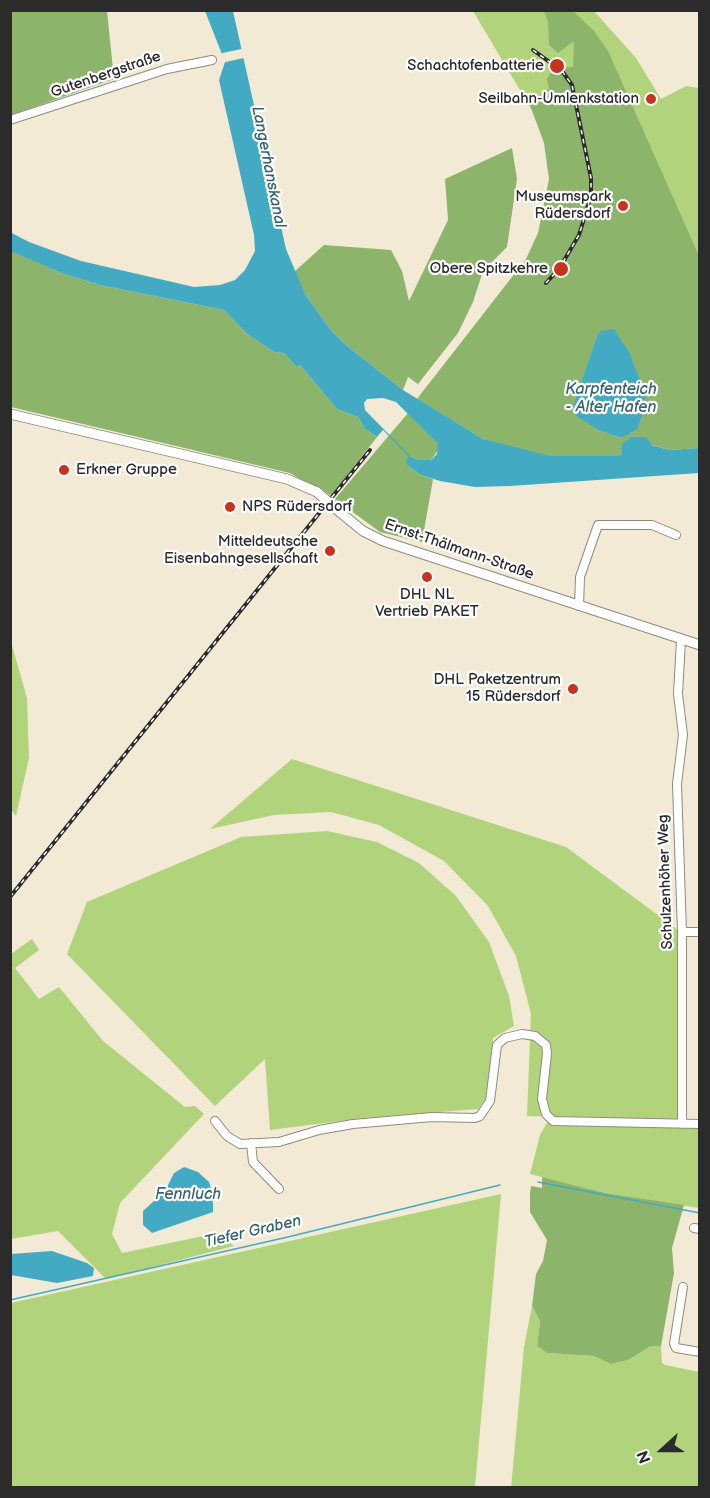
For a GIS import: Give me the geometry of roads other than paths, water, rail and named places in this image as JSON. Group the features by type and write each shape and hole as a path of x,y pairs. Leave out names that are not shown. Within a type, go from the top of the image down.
{"main road":[{"name":"Ernst-Thälmann-Straße","path":"10,414 287,479 317,492 341,513 377,538 699,645"}],"street":[{"name":"Gutenbergstraße","path":"10,120 167,69 212,60"},
{"path":"579,606 580,577 598,525 652,525 676,535"},
{"name":"Schulzenhöher Weg","path":"681,640 678,694 683,735 677,784 682,932 682,1124"},
{"path":"682,932 699,932"},
{"path":"215,1121 240,1144 279,1142 319,1130 353,1124 432,1117 474,1118 480,1116 490,1101 497,1046 505,1038 522,1034 536,1036 546,1045 542,1102 546,1114 553,1121 699,1124"},
{"path":"251,1143 253,1162 279,1189"},
{"path":"683,1287 674,1344 676,1348 699,1352"}],"water":[{"name":"Karpfenteich - Alter Hafen","path":"205,11 233,11 286,249 305,294 330,329 346,345 403,390 483,439 550,456 617,456 622,454 622,444 630,438 629,434 621,438 598,430 576,416 574,412 574,404 597,336 601,331 614,329 629,352 646,395 645,409 637,429 630,433 631,437 646,437 652,445 669,450 699,448 699,473 475,487 421,475 408,466 406,461 409,457 383,430 377,437 365,429 358,417 337,409 300,365 297,367 284,353 274,352 247,334 224,310 100,285 61,273 11,251 10,232 29,242 81,261 194,287 220,285 235,280 245,270 255,251 254,235 219,80 225,62","holes":["383,398 396,402 438,444 437,454 431,460 418,460 410,456 365,410 364,403 367,399"]},
{"name":"Fennluch","path":"184,1167 198,1172 209,1182 213,1195 213,1212 152,1233 143,1225 143,1211 165,1191 174,1173"},
{"path":"52,1251 87,1263 94,1268 93,1276 57,1283 11,1275 11,1254"}],"waterway":[{"name":"Tiefer Graben","path":"538,1182 700,1213"},
{"name":"Tiefer Graben","path":"10,1300 288,1237 500,1185"}],"railway":[{"path":"533,50 562,71 572,85 591,178 591,196 579,235 559,269 546,283"},
{"path":"10,897 370,450"}],"place":[{"name":"Schachtofenbatterie","path":"557,66"},
{"name":"Seilbahn-Umlenkstation","path":"651,99"},
{"name":"Museumspark Rüdersdorf","path":"623,206"},
{"name":"Obere Spitzkehre","path":"561,269"},
{"name":"Erkner Gruppe","path":"64,470"},
{"name":"NPS Rüdersdorf","path":"230,507"},
{"name":"Mitteldeutsche Eisenbahngesellschaft","path":"330,551"},
{"name":"DHL NL Vertrieb PAKET","path":"427,577"},
{"name":"DHL Paketzentrum 15 Rüdersdorf","path":"573,689"}],"water label":[{"name":"Langerhanskanal","path":"268,167"}]}
